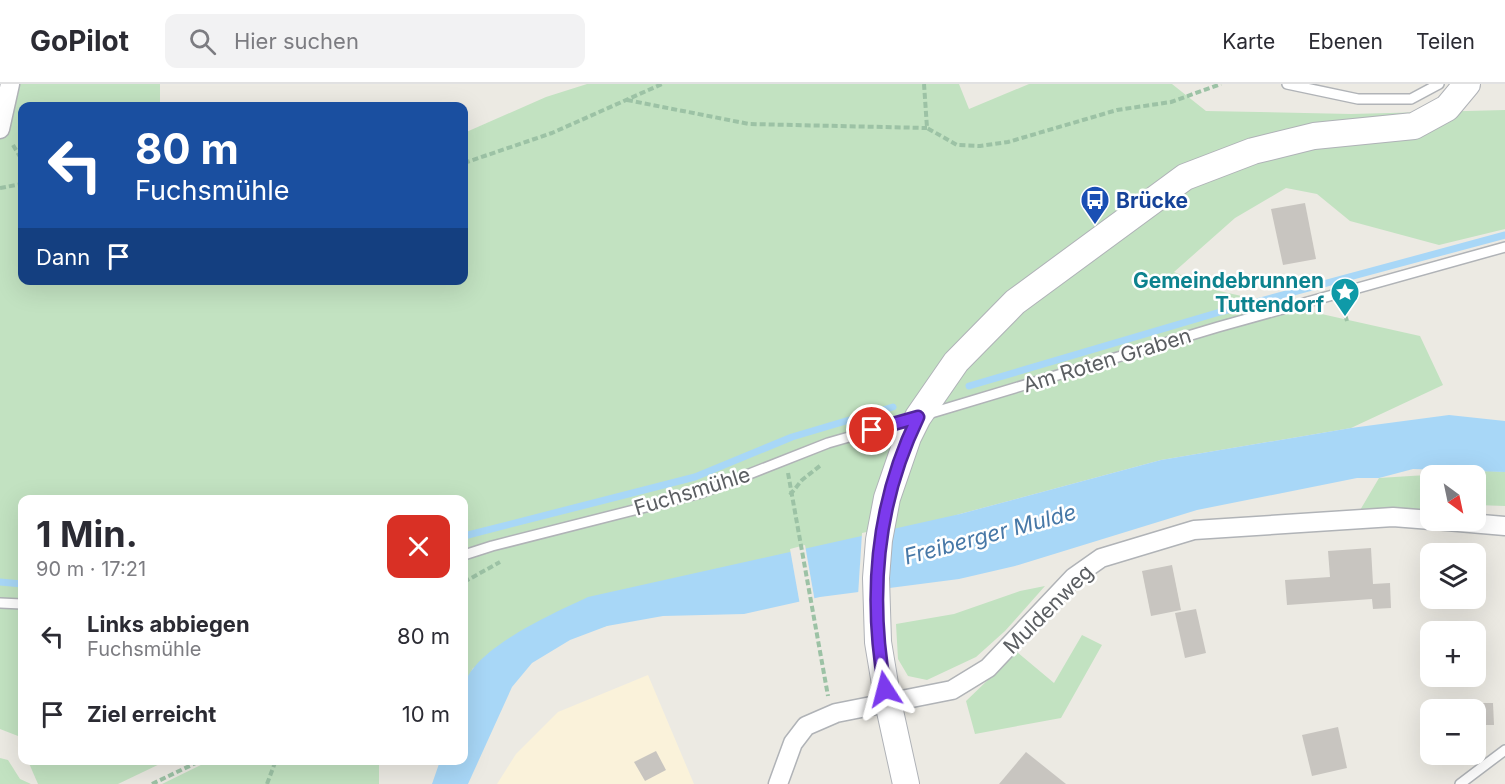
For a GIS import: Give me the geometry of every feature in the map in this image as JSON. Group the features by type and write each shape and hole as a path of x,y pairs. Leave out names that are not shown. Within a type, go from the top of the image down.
{"street":[{"path":"0,129 10,84"},
{"path":"906,784 883,675 876,613 879,540 887,498 913,427 956,363 1015,302 1185,177 1253,151 1314,136 1414,126 1447,108 1467,84"},
{"name":"Muldenweg","path":"778,784 793,743 806,726 836,713 952,690 988,668 1074,577 1101,558 1194,530 1393,517 1420,519"},
{"name":"Muldenweg","path":"1486,524 1505,526"}],"lane":[{"path":"1287,84 1358,99 1411,99 1439,84"},
{"name":"Am Roten Graben","path":"913,427 1218,327 1505,247"},
{"name":"Fuchsmühle","path":"468,554 701,493 828,443 913,427"},
{"path":"0,603 18,604"},
{"path":"1460,784 1505,750"}],"path":[{"path":"468,162 552,133 662,84"},
{"path":"924,84 927,128"},
{"path":"627,100 749,124 927,128 957,145 980,146 999,143 1118,110 1171,102 1221,84"},
{"path":"0,188 18,185"},
{"path":"790,496 816,641 828,696 836,713"},
{"path":"152,784 192,765"},
{"path":"267,784 274,765"}],"shaded area":[{"path":"648,675 694,784 497,784 516,754 558,712"}],"green space":[{"path":"0,84 160,84 160,102 18,102 18,285 468,285 468,131 546,97 587,84 959,84 969,109 1029,84 1172,84 1206,111 1351,114 1505,110 1505,229 1439,245 1350,221 1317,194 1286,188 1235,218 1174,272 1219,291 1420,336 1443,385 1351,428 1161,460 960,514 473,668 468,678 468,495 18,495 18,736 0,729"},
{"path":"1486,471 1505,472 1505,506 1486,505"},
{"path":"1420,475 1420,512 1359,512 1379,478"},
{"path":"1045,586 1005,631 976,657 927,680 908,676 898,659 896,624 954,614 1020,591"},
{"path":"1082,635 1102,645 1061,718 975,734 966,701 1017,652 1054,683"},
{"path":"0,758 8,760 20,779 31,784 0,784"},
{"path":"30,765 158,765 118,784 38,784"},
{"path":"201,765 379,765 379,784 162,784"}],"water":[{"name":"Freiberger Mulde","path":"1449,415 1505,421 1505,472 1486,471 1486,465 1420,465 1420,469 1379,478 1357,478 1197,510 1015,566 959,579 820,597 744,614 663,616 607,626 570,640 532,663 512,687 468,784 432,784 439,765 468,765 468,678 470,673 482,659 517,633 588,597 960,514 1161,460 1351,428"}],"pier":[{"path":"893,526 887,592 858,596 862,533"},
{"path":"805,545 815,602 800,605 790,549"}],"building":[{"path":"1305,203 1316,259 1283,265 1271,209"},
{"path":"1371,548 1373,584 1390,583 1391,608 1373,609 1372,599 1287,605 1285,580 1330,577 1328,551"},
{"path":"1172,565 1181,610 1151,616 1142,571"},
{"path":"1196,609 1206,653 1185,658 1175,613"},
{"path":"1486,703 1493,703 1494,725 1486,725"},
{"path":"1338,727 1347,768 1312,776 1302,735"},
{"path":"656,751 666,770 645,781 634,762"},
{"path":"1026,752 1066,784 999,784"}],"waterway":[{"path":"969,386 1220,312 1505,235"},
{"path":"468,535 695,477 792,437 893,407"},
{"path":"0,582 18,584"}],"place":[{"name":"Brücke","path":"1095,226"},
{"name":"Gemeindebrunnen Tuttendorf","path":"1345,318"}],"route":[{"path":"872,430 918,417 897,466 887,498 879,540 876,613 885,689"}]}
